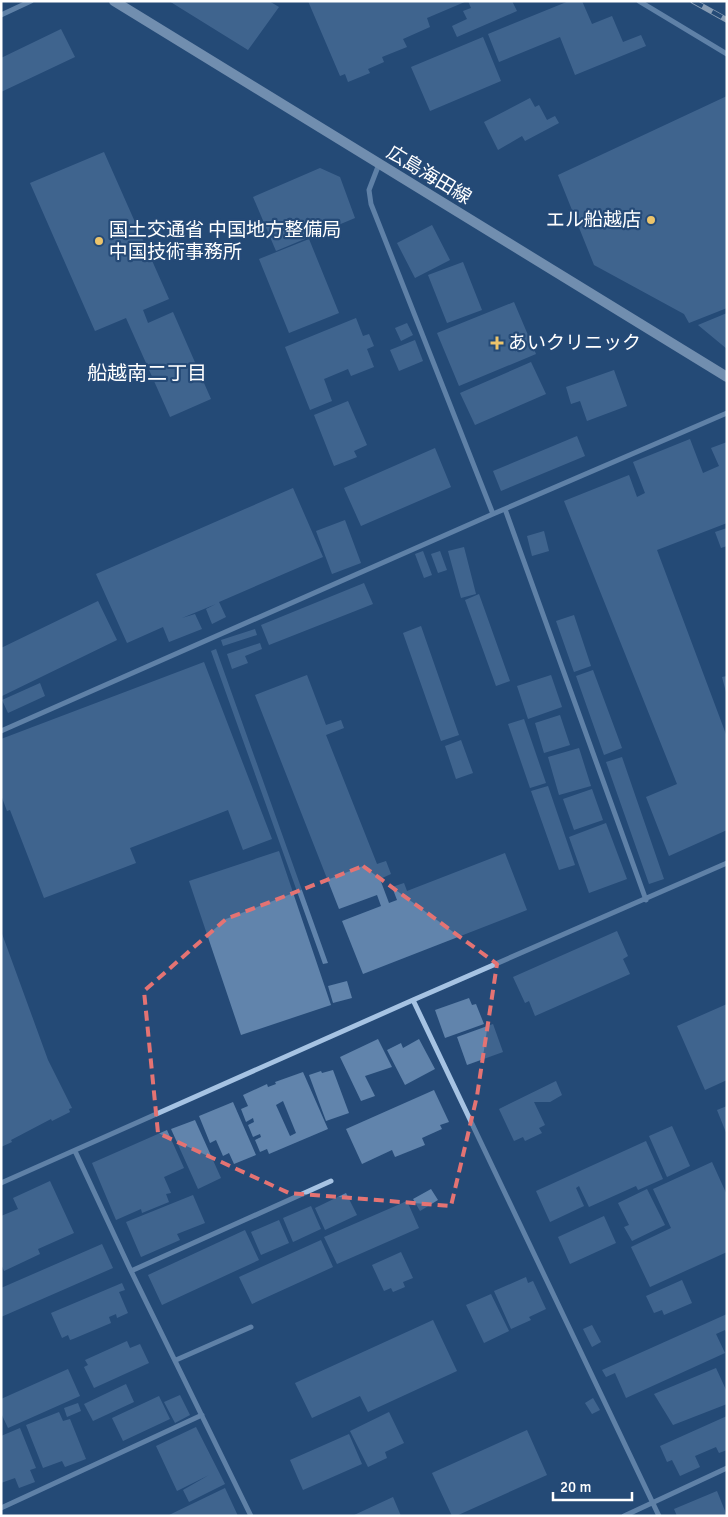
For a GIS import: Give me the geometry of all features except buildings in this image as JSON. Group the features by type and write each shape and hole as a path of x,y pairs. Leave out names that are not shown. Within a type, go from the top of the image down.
{"main road":[{"name":"広島海田線","path":"114,1 727,376"}],"street":[{"path":"1,15 31,1"},
{"path":"639,1 727,54"},
{"path":"378,164 369,190 371,204 493,514"},
{"path":"1,731 727,413"},
{"path":"505,509 646,900"},
{"path":"1,1183 727,863"},
{"path":"413,1000 659,1516"},
{"path":"75,1151 250,1516"},
{"path":"131,1271 331,1181"},
{"path":"176,1360 251,1327"},
{"path":"1,1508 202,1415"},
{"path":"624,1516 727,1468"}],"highlighted area":[{"path":"363,866 497,964 477,1096 451,1206 289,1193 158,1133 144,991 226,919"}],"railway":[{"path":"693,1 727,20"}],"place":[{"name":"エル船越店","path":"651,220"},
{"name":"国土交通省 中国地方整備局 中国技術事務所","path":"99,241"},
{"name":"あいクリニック","path":"497,343"}],"district":[{"name":"船越南二丁目","path":"147,373"}]}
